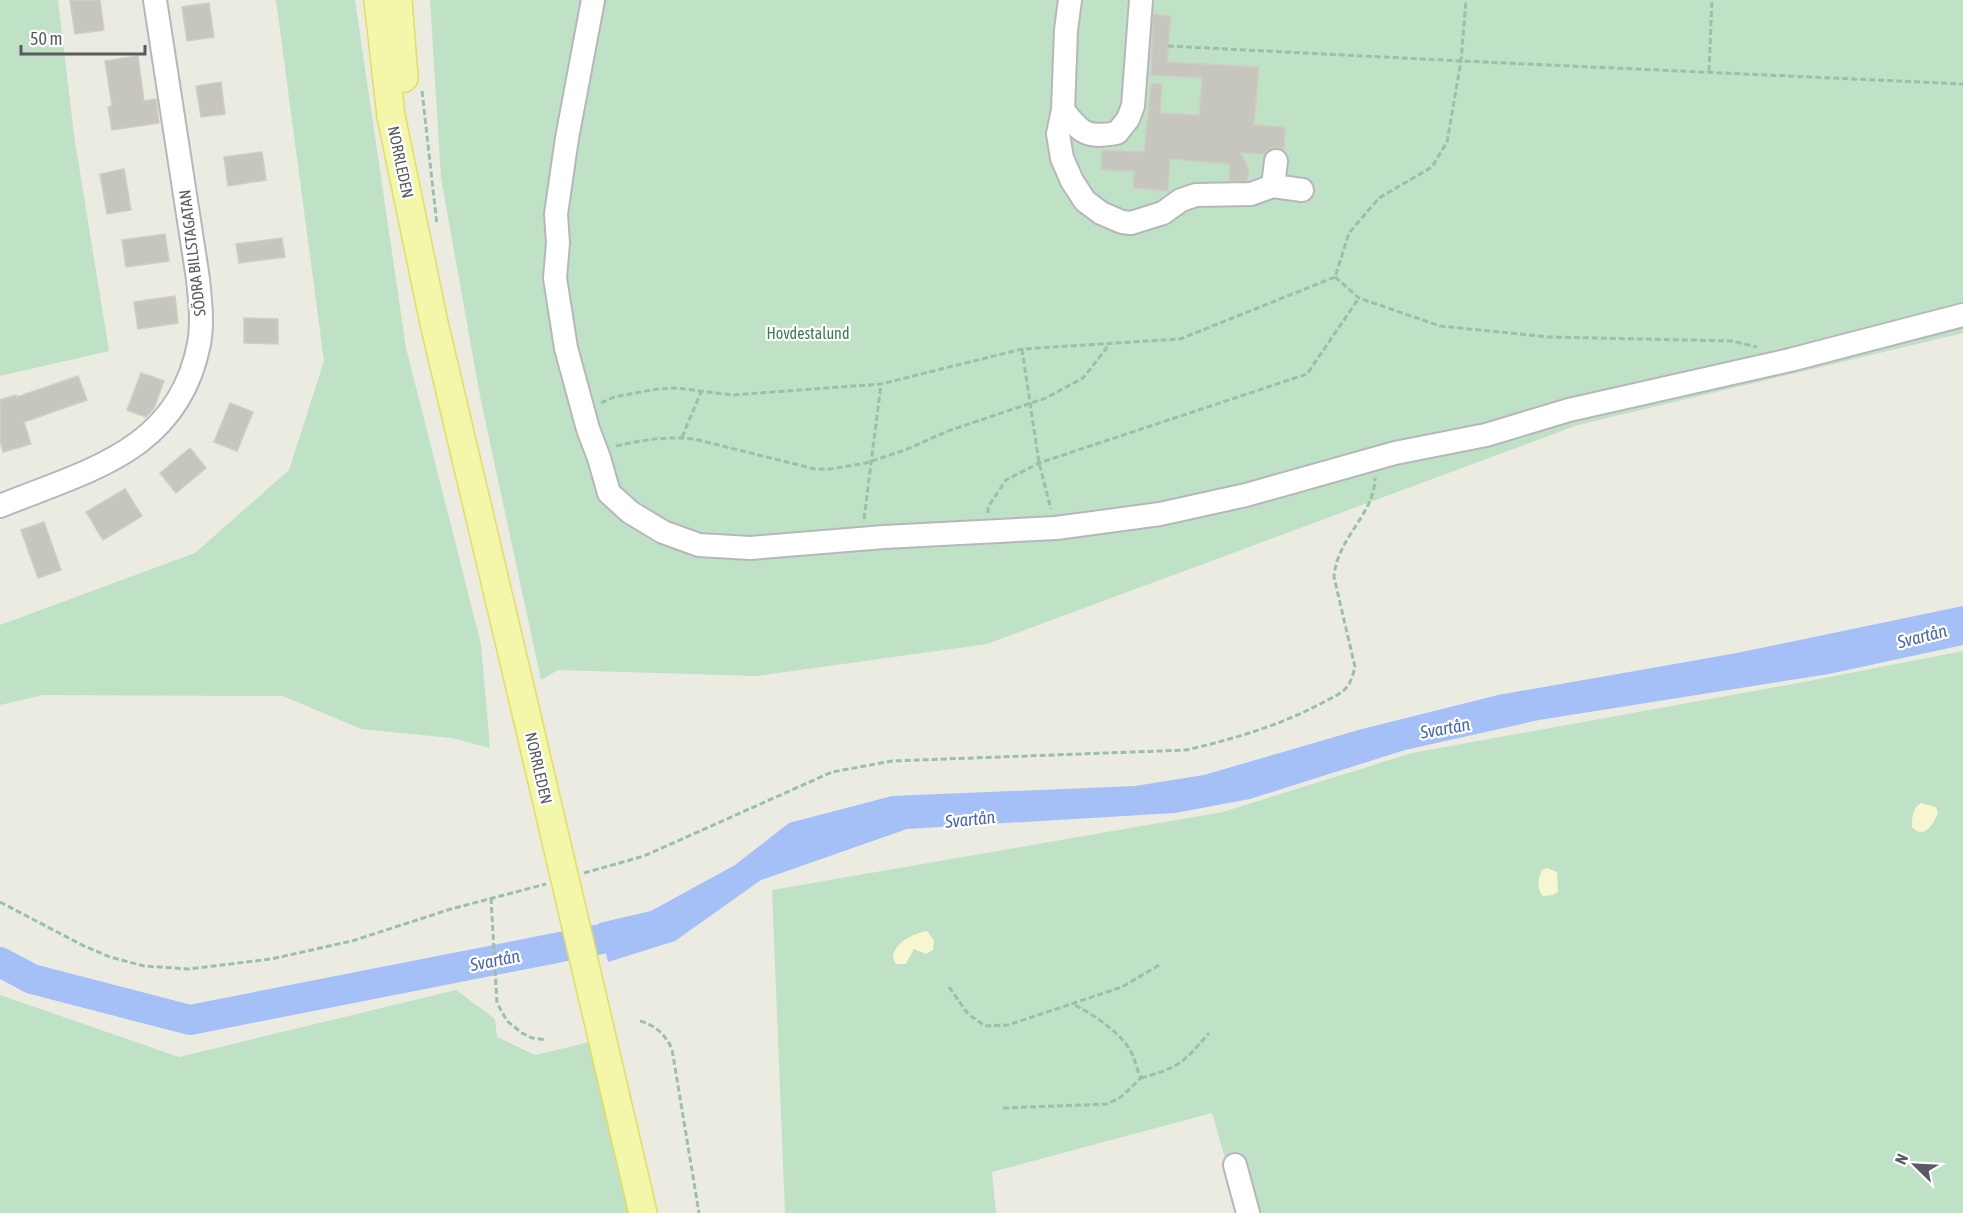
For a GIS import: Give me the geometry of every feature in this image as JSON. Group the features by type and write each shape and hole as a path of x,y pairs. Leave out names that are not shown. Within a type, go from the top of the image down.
{"main road":[{"name":"NORRLEDEN","path":"378,0 391,116 434,323 643,1213"},
{"name":"NORRLEDEN","path":"398,0 407,119 434,323"}],"street":[{"name":"SÖDRA BILLSTAGATAN","path":"0,506 111,460 152,434 174,410 183,393 200,342 201,314 198,279 155,0"},
{"path":"593,0 567,138 556,214 558,243 555,278 566,348 583,412 609,493 630,512 663,532 699,545 750,548 862,539 988,533 1056,528 1160,514 1235,498 1376,458 1485,435 1569,410 1788,360 1963,315"},
{"path":"1070,0 1066,30 1063,110 1058,134 1062,158 1072,181 1085,201 1101,213 1131,224 1162,213 1180,200 1196,195 1251,194 1273,186 1302,190"},
{"path":"1063,110 1077,128 1094,137 1116,133 1128,119 1133,106 1141,0"},
{"path":"1273,186 1276,160"},
{"path":"1235,1165 1248,1213"}],"path":[{"path":"1335,277 1349,233 1379,198 1432,167 1447,142 1461,61 1466,0"},
{"path":"1709,71 1712,0"},
{"path":"1168,46 1963,84"},
{"path":"421,89 438,226"},
{"path":"583,412 614,397 636,392 677,388 732,395 881,384 1022,349 1180,339 1335,277"},
{"path":"1335,277 1359,298 1440,326 1549,337 1732,341 1764,348 1788,360"},
{"path":"988,533 988,507 1006,480 1039,463 1307,374 1359,298"},
{"path":"597,452 664,437 694,439 815,469 830,469 871,461 932,440 948,431 1030,404 1083,378 1106,349 1107,343"},
{"path":"1022,349 1039,463 1056,528"},
{"path":"862,539 881,384"},
{"path":"682,438 701,392"},
{"path":"579,875 644,856 832,772 892,761 1186,750 1229,740 1306,712 1344,691 1352,679 1355,667 1334,577 1335,563 1372,497 1375,489 1376,458"},
{"path":"0,902 110,957 144,966 189,969 271,959 352,941 491,898 546,884"},
{"path":"491,898 497,1003 507,1021 513,1026 532,1038 547,1040"},
{"path":"949,987 968,1014 985,1026 1008,1025 1122,987 1161,964"},
{"path":"1072,1004 1093,1013 1114,1032 1133,1054 1141,1078"},
{"path":"640,1021 658,1030 672,1049 699,1213"},
{"path":"1003,1108 1107,1104 1121,1097 1141,1078 1172,1069 1185,1061 1209,1033"}],"green space":[{"path":"0,0 58,0 74,135 109,351 0,376"},
{"path":"276,0 355,0 406,348 481,644 490,748 452,738 361,729 283,696 43,695 0,705 0,625 195,553 289,470 324,361"},
{"name":"Hovdestalund","path":"430,0 1963,0 1963,333 1578,425 987,644 756,676 558,670 541,680 480,396 441,178"},
{"path":"1963,651 1963,1213 1241,1213 1212,1113 992,1172 996,1213 785,1213 772,890 1223,812 1412,753"},
{"path":"456,990 495,1019 497,1037 535,1055 590,1042 623,1179 628,1213 0,1213 0,995 179,1057"}],"sand":[{"path":"1921,803 1936,807 1938,813 1931,826 1920,832 1912,827 1912,817 1914,810"},
{"path":"1547,868 1557,872 1558,892 1543,896 1539,890 1539,880 1542,870"},
{"path":"927,931 934,940 933,950 926,954 914,949 906,964 896,964 893,958 897,947 910,937"}],"water":[{"path":"1963,606 1963,645 1829,674 1539,720 1405,750 1250,799 1175,813 907,829 761,880 675,941 608,962 599,923 651,911 735,865 789,823 892,796 1135,786 1204,775 1362,729 1498,695 1737,653"}],"building":[{"path":"70,0 100,0 104,30 75,34"},
{"path":"209,3 214,37 187,41 182,7"},
{"path":"1153,14 1171,16 1167,62 1259,67 1254,125 1285,127 1284,150 1271,148 1265,154 1241,153 1249,171 1247,181 1229,181 1230,164 1170,159 1168,191 1133,188 1134,171 1101,170 1102,150 1144,152 1151,83 1162,84 1160,113 1199,115 1202,78 1151,75"},
{"path":"138,56 144,101 156,99 159,123 112,130 108,107 112,106 105,61"},
{"path":"221,82 225,114 201,117 196,86"},
{"path":"262,152 266,180 228,186 224,157"},
{"path":"124,169 131,210 107,214 100,174"},
{"path":"165,234 169,261 126,267 122,240"},
{"path":"282,238 285,257 239,263 236,244"},
{"path":"175,296 178,323 138,329 134,302"},
{"path":"244,318 278,319 278,344 244,343"},
{"path":"141,373 164,381 154,408 146,417 127,410"},
{"path":"78,376 87,400 24,422 31,444 3,452 0,441 0,400 16,395 17,397"},
{"path":"230,403 253,412 237,451 214,442"},
{"path":"190,448 206,468 176,493 160,473"},
{"path":"125,489 142,516 103,540 86,512"},
{"path":"44,522 61,570 38,578 21,530"}],"waterway":[{"name":"Svartån","path":"0,962 32,979 190,1020 642,931"}]}
